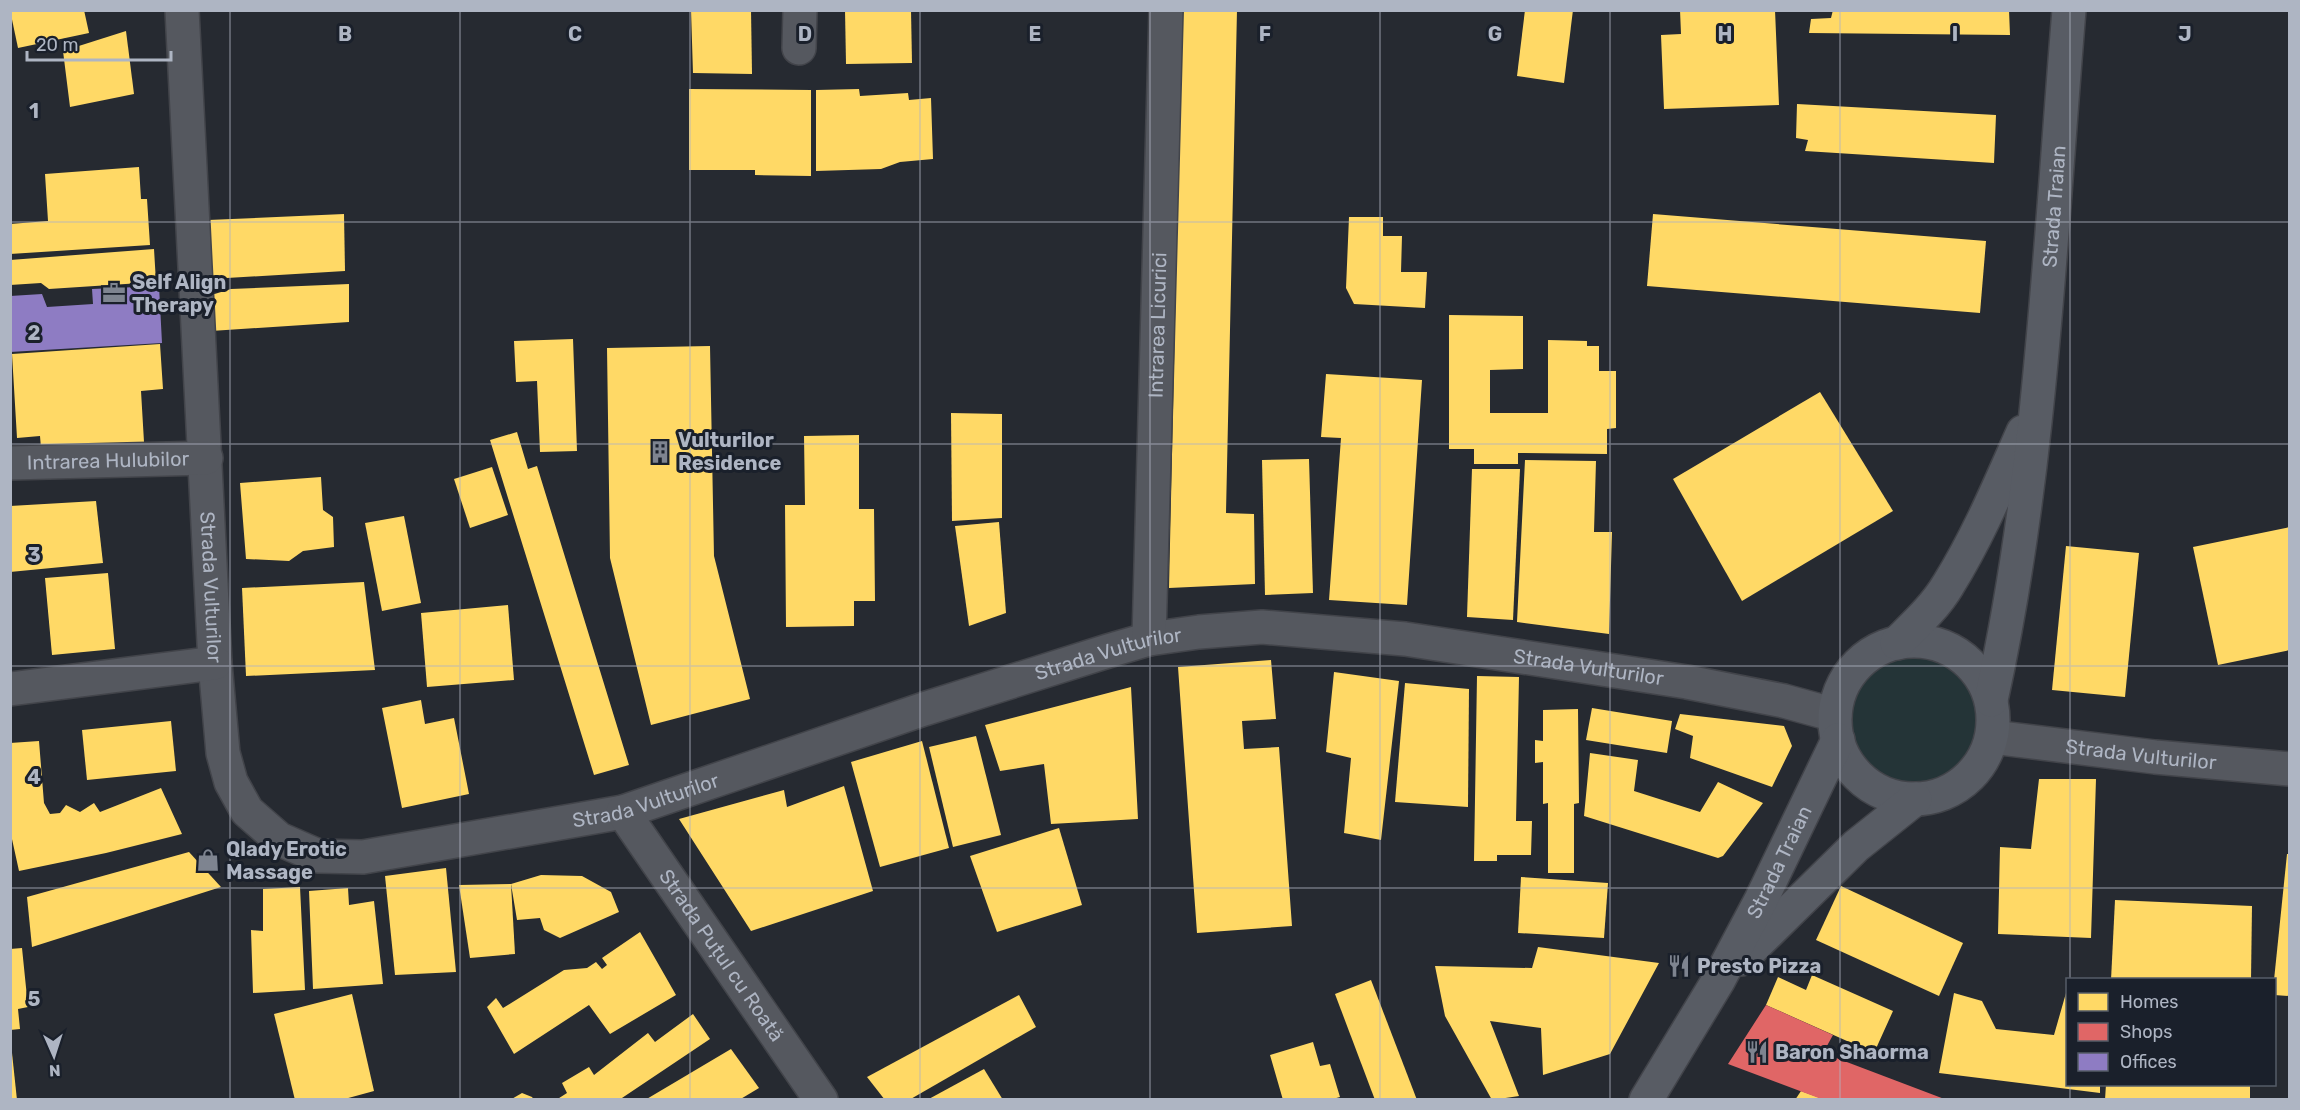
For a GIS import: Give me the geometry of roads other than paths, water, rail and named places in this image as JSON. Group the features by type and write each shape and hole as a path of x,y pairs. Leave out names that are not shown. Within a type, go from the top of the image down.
{"street":[{"name":"Strada Vulturilor","path":"182,10 215,663 223,753 231,782 247,811 279,839 318,856 363,857 622,812 924,709 1149,639 1198,632 1262,627 1405,639 1687,682 1784,701 1836,728"},
{"path":"799,48 800,10"},
{"name":"Intrarea Licurici","path":"1149,639 1166,10"},
{"name":"Strada Traian","path":"1991,700 2017,568 2035,403 2069,10"},
{"name":"Strada Traian","path":"1897,643 1931,609 1948,586 1981,525 2035,403"},
{"name":"Intrarea Hulubilor","path":"10,463 206,458"},
{"path":"1922,641 1945,647 1965,660 1981,678 1991,700 1994,719 1992,737 1982,762 1964,782 1941,795 1915,799 1889,795 1866,783 1848,765 1836,728 1841,690 1854,669 1874,652 1897,643 1922,641"},
{"path":"10,689 215,663"},
{"name":"Strada Traian","path":"1646,1100 1718,981 1761,900 1836,728"},
{"name":"Strada Vulturilor","path":"1992,737 2155,757 2289,769"},
{"name":"Strada Traian","path":"1718,981 1856,846 1915,799"},
{"name":"Strada Puțul cu Roată","path":"622,812 821,1100"}],"place":[{"name":"Self Align Therapy","path":"114,293"},
{"name":"Vulturilor Residence","path":"660,452"},
{"name":"Qlady Erotic Massage","path":"208,860"},
{"name":"Presto Pizza","path":"1679,966"},
{"name":"Baron Shaorma","path":"1757,1052"}]}
